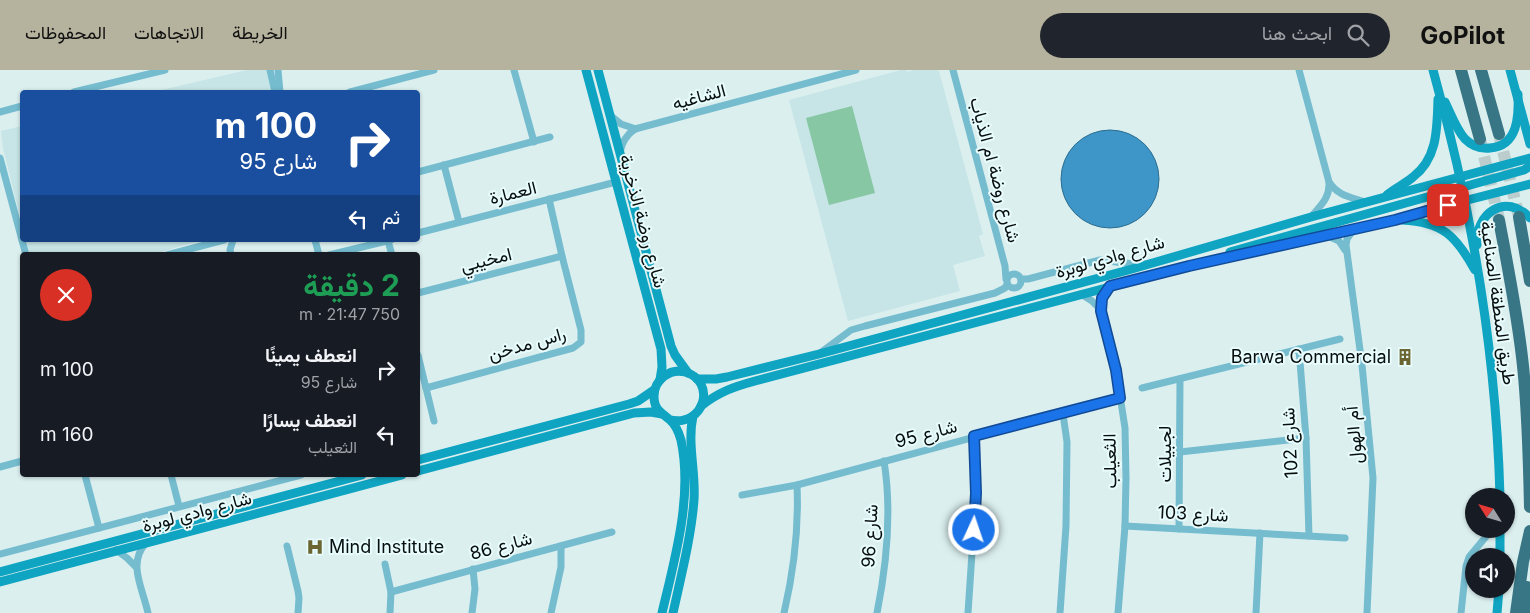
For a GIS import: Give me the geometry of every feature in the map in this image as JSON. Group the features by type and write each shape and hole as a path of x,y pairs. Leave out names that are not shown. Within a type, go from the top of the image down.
{"highway":[{"path":"1461,70 1480,139"},
{"path":"1481,70 1499,134"},
{"name":"طريق المنطقة الصناعية","path":"1524,218 1530,281"},
{"name":"طريق المنطقة الصناعية","path":"1499,220 1516,312 1523,367 1528,434 1530,507"},
{"path":"1516,613 1523,562 1530,531"},
{"path":"1526,613 1530,537"}],"street":[{"path":"82,90 165,70"},
{"path":"270,70 278,90"},
{"path":"278,70 279,90"},
{"path":"358,90 434,70"},
{"path":"514,70 534,142"},
{"name":"شارع روضة الذخرية","path":"586,70 661,349 662,367 660,380"},
{"name":"شارع روضة الذخرية","path":"598,70 671,346 688,373"},
{"name":"الشاغيه","path":"637,129 856,70"},
{"name":"شارع روضة ام الذياب","path":"953,70 1005,266 1007,282"},
{"name":"شارع روضة ام الذياب","path":"957,70 1008,265 1014,274"},
{"path":"1299,70 1330,189 1328,196 1311,216"},
{"name":"طريق المنطقة الصناعية","path":"1433,70 1465,200 1479,277 1488,346 1500,488"},
{"path":"1510,70 1530,144"},
{"path":"1438,86 1465,140 1478,148 1486,149 1505,144 1514,133 1518,117 1518,94"},
{"path":"1383,198 1414,176 1428,162 1436,132 1438,86"},
{"path":"1518,94 1530,112"},
{"path":"0,112 20,107"},
{"path":"610,116 621,124 637,129"},
{"path":"620,152 626,137 637,129"},
{"path":"420,171 550,137"},
{"path":"0,158 20,233"},
{"name":"شارع وادي لوبرة","path":"697,379 716,380 818,354 1132,269 1311,216 1530,158"},
{"path":"444,165 459,222"},
{"path":"1189,266 1259,243 1524,170 1530,166"},
{"path":"1465,200 1468,191 1473,188 1530,172"},
{"name":"العمارة","path":"420,232 616,182"},
{"path":"1329,182 1339,193 1365,202"},
{"name":"شارع وادي لوبرة","path":"702,406 719,393 730,388 1110,286 1189,266 1354,230 1530,184"},
{"name":"راس مدخن","path":"426,388 574,348 581,342 581,330 549,199"},
{"path":"1479,277 1477,239 1483,218 1494,209 1508,206 1516,207 1524,212 1524,218"},
{"path":"1395,220 1418,221 1440,228 1449,234 1459,244 1479,277"},
{"name":"أم الهول","path":"1354,230 1347,239 1346,245 1362,365 1373,478 1368,613"},
{"path":"1328,236 1338,241 1343,246 1347,255"},
{"path":"178,252 215,242"},
{"path":"341,252 381,242"},
{"path":"1021,279 1028,279 1100,260 1140,264 1155,258 1189,252"},
{"name":"امخيبي","path":"420,293 562,256"},
{"path":"818,354 850,330 995,293 1005,288 1008,276 1014,274 1017,274 1021,279"},
{"path":"1007,282 1011,288 1016,288 1020,284 1021,279"},
{"path":"1101,311 1102,298 1110,286"},
{"path":"1081,294 1092,301 1101,311"},
{"name":"الثعيلب","path":"1101,311 1116,370 1125,428 1125,526 1118,613"},
{"path":"1142,388 1340,339"},
{"name":"شارع 102","path":"1299,349 1306,438 1309,536"},
{"path":"420,363 434,421"},
{"path":"420,459 629,404 654,390 664,376 676,371 688,373 697,379 704,399 702,406 694,416 691,432 694,500 673,613"},
{"name":"لجبيلات","path":"1180,379 1180,529"},
{"path":"654,390 655,403 676,429 682,444 684,472 684,502 677,549 662,613"},
{"name":"شارع 95","path":"742,495 797,485 1120,398"},
{"path":"420,470 634,413 651,412 662,414"},
{"path":"1060,613 1066,526 1067,442 1063,414"},
{"path":"670,420 682,421 694,416"},
{"path":"968,613 976,493 974,436"},
{"path":"1180,452 1306,438"},
{"name":"شارع 96","path":"877,613 886,554 888,513 884,461"},
{"path":"0,467 20,462"},
{"path":"86,477 99,528"},
{"path":"172,477 179,506"},
{"name":"شارع وادي لوبرة","path":"0,554 287,477"},
{"name":"شارع وادي لوبرة","path":"0,572 355,477"},
{"name":"شارع وادي لوبرة","path":"0,582 394,477"},
{"path":"784,613 791,585 796,548 797,485"},
{"name":"شارع 103","path":"1125,526 1345,538"},
{"name":"شارع 86","path":"391,592 612,532"},
{"path":"1256,613 1260,533"},
{"path":"1461,613 1466,566 1469,557 1486,538"},
{"path":"146,542 138,554 136,568 148,613"},
{"path":"287,546 299,598 298,613"},
{"path":"551,613 561,568 561,546"},
{"path":"116,550 128,558 136,568"},
{"path":"385,564 391,592 390,613"},
{"path":"472,613 475,589 473,569"},
{"path":"1497,613 1498,598"}],"shaded area":[{"path":"247,70 267,70 272,90 162,90"},
{"path":"906,70 907,72 914,70 939,71 983,234 979,236 985,256 953,265 960,291 848,321 789,100"},
{"path":"20,126 20,217 3,148 1,131"},
{"path":"27,242 195,242 161,252 29,252"}],"green space":[{"path":"852,106 875,193 829,205 806,118"}],"water":[{"path":"1110,130 1129,134 1144,145 1155,160 1159,179 1155,198 1144,213 1129,224 1110,228 1091,224 1076,213 1065,198 1061,179 1065,160 1076,145 1091,134"}],"tunnel":[{"path":"1499,134 1519,217"},
{"path":"1480,139 1499,219"}],"place":[{"name":"Barwa Commercial","path":"1405,357"},
{"name":"Mind Institute","path":"315,547"}],"route":[{"path":"974,530 976,493 974,436 1120,398 1116,370 1101,311 1102,298 1110,286 1189,266 1395,220 1448,205"}]}
